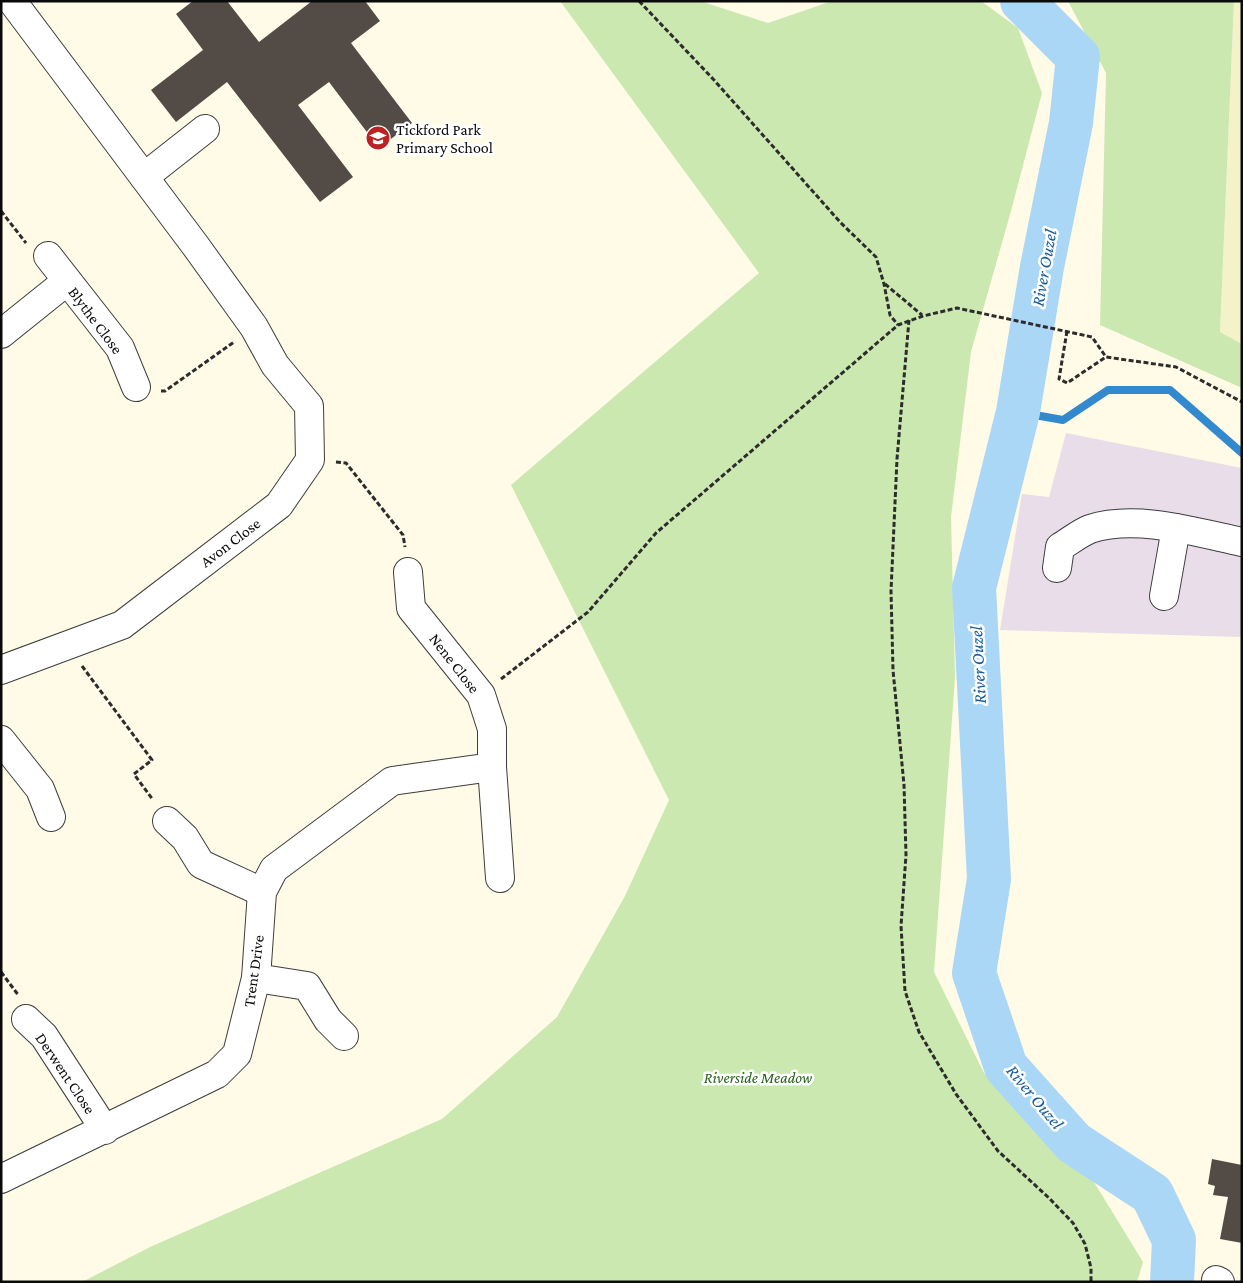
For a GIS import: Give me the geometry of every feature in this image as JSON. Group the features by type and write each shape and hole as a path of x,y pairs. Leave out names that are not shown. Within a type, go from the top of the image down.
{"street":[{"path":"12,1 195,245 254,328 275,365 309,406 310,460"},
{"path":"144,177 205,129"},
{"name":"Blythe Close","path":"48,256 120,348 136,387"},
{"name":"Blythe Close","path":"1,334 67,281"},
{"name":"Avon Close","path":"1,670 122,625 279,505 310,460"},
{"path":"1057,568 1060,547 1088,530 1112,524 1161,525 1242,542"},
{"path":"1164,596 1176,528"},
{"name":"Nene Close","path":"408,572 411,608 481,696 492,729 492,767 500,878"},
{"path":"1,740 40,789 51,817"},
{"name":"Trent Drive","path":"1,1179 217,1074 237,1054 256,978 262,892 274,868 392,781 492,767"},
{"path":"167,821 185,838 201,864 262,892"},
{"path":"256,978 306,986 328,1020 344,1036"},
{"name":"Derwent Close","path":"26,1019 44,1036 104,1130"}],"path":[{"path":"639,1 714,80 840,222 876,257 890,315 898,325"},
{"path":"1,211 26,243 48,256"},
{"path":"884,284 923,316"},
{"path":"481,696 588,612 656,533 898,325 923,316 957,308 1092,337 1106,357"},
{"path":"910,320 896,477 891,592 893,670 904,785 906,854 902,926 905,991 918,1032 956,1094 998,1151 1073,1222 1085,1244 1091,1268 1091,1282"},
{"path":"136,387 165,391 254,328"},
{"path":"1067,331 1059,380 1067,382 1106,357 1176,367 1242,402"},
{"path":"310,460 346,463 403,535 408,572"},
{"path":"67,647 152,760 134,774 167,821"}],"shaded area":[{"path":"1234,1 1242,1 1242,344 1220,332"},
{"path":"1066,433 1242,468 1242,637 1000,630 1022,494 1049,497"}],"green space":[{"name":"Riverside Meadow","path":"560,1 700,1 768,23 832,1 981,1 1018,28 1042,93 971,352 951,517 955,677 934,972 984,1073 1089,1174 1143,1262 1137,1282 82,1282 150,1247 442,1119 557,1017 625,896 669,800 511,485 759,273"},
{"path":"1068,1 1234,1 1220,332 1242,344 1242,388 1100,325 1106,73"}],"building":[{"path":"193,1 227,1 259,42 312,1 365,1 380,21 351,43 412,123 379,148 329,82 298,105 353,177 320,202 227,82 176,122 151,90 203,50 176,14"},
{"path":"1212,1159 1242,1165 1242,1243 1220,1239 1228,1197 1213,1195 1215,1186 1208,1184"}],"waterway":[{"name":"River Ouzel","path":"1022,1 1078,57 1071,123 1042,267 1018,412 974,588 989,879 974,973 1006,1067 1074,1143 1152,1194 1174,1240 1172,1282"},
{"path":"1018,412 1063,420 1108,390 1170,390 1242,453"}],"place":[{"name":"Tickford Park Primary School","path":"378,138"}]}
